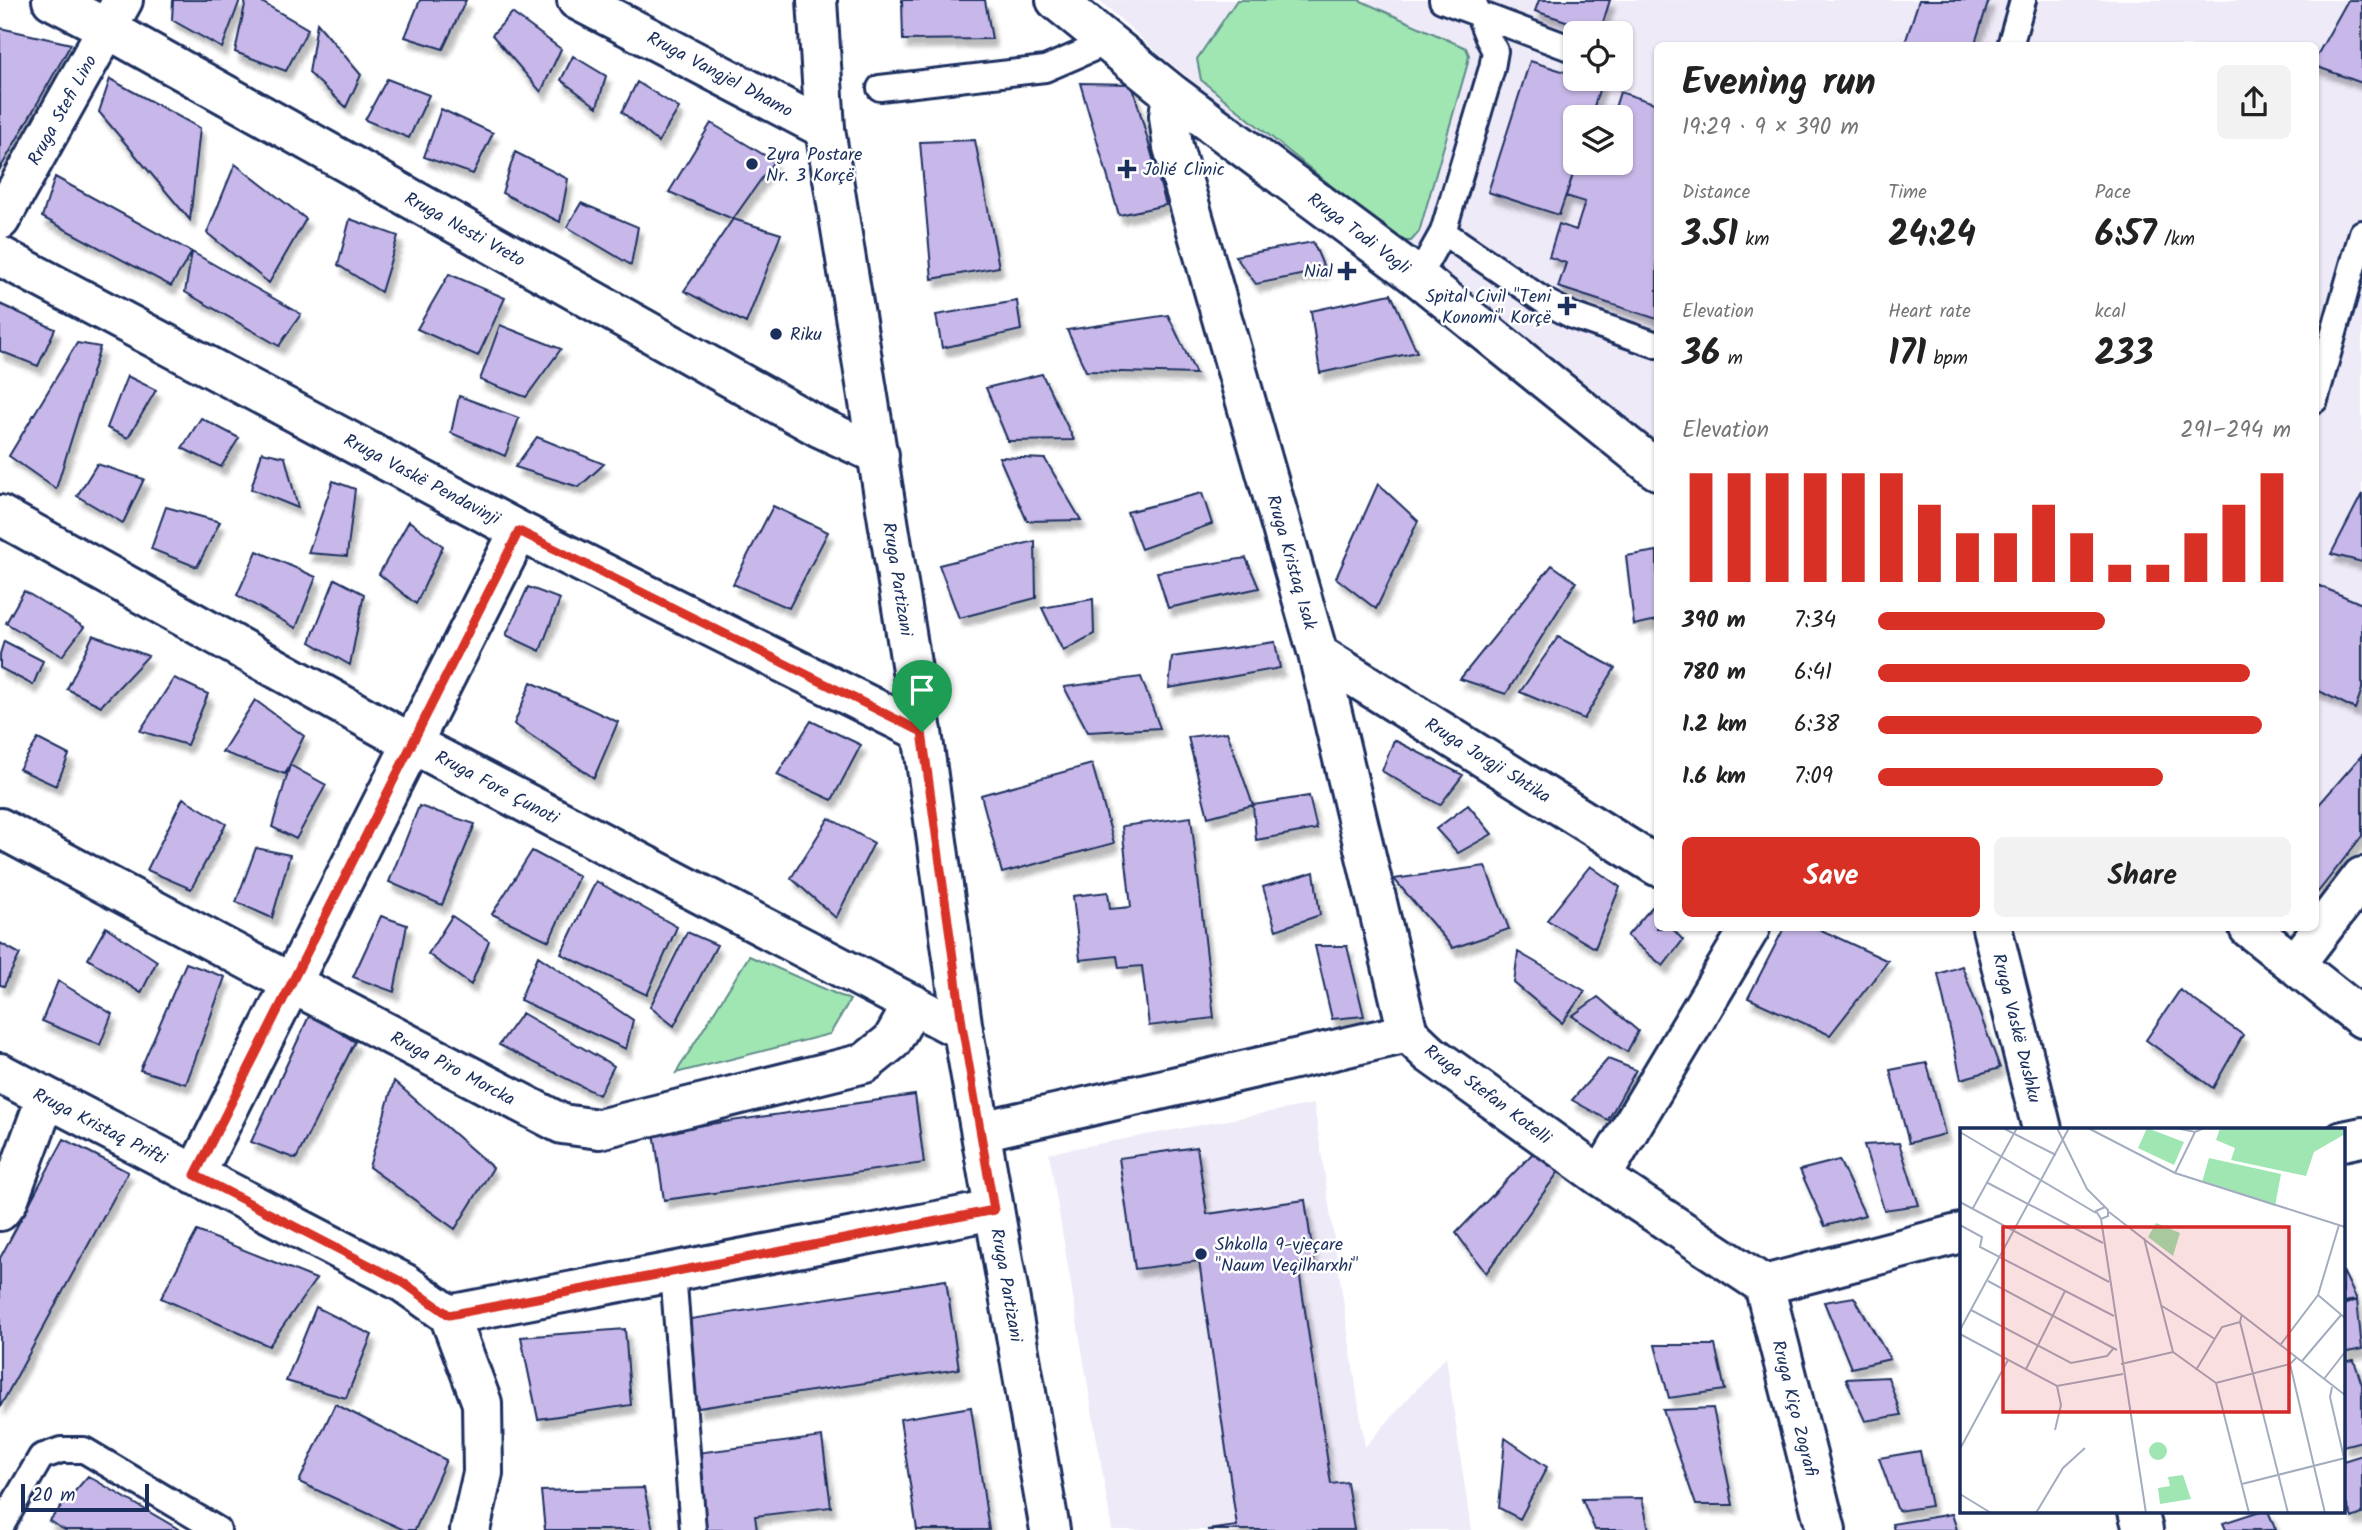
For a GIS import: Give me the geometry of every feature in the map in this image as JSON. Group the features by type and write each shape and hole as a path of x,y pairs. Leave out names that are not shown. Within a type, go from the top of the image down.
{"street":[{"name":"Rruga Nesti Vreto","path":"52,0 116,15 807,420 879,455"},
{"name":"Rruga Vangjel Dhamo","path":"577,0 825,129"},
{"name":"Rruga Partizani","path":"817,0 825,129 922,732 963,1031 1051,1530"},
{"name":"Rruga Todi Vogli","path":"1056,0 1172,94 1418,277 1654,468"},
{"name":"Rruga Stefi Lino","path":"0,220 116,15"},
{"name":"Rruga Kristaq Isak","path":"1172,94 1169,116 1173,147 1318,654 1408,1033"},
{"name":"Rruga Vaskë Pendavinji","path":"0,256 519,531 922,732"},
{"name":"Rruga Fore Çunoti","path":"0,515 411,743 963,1031"},
{"path":"195,1175 519,531"},
{"name":"Rruga Jorgji Shtika","path":"1318,654 1654,864"},
{"name":"Rruga Piro Morcka","path":"0,828 562,1124 599,1129 865,1063 892,1041 913,1004"},
{"path":"2295,963 2362,877"},
{"path":"1601,1177 1747,931"},
{"name":"Rruga Vaskë Dushku","path":"1993,931 2042,1128"},
{"path":"2253,931 2362,1018"},
{"name":"Rruga Stefan Kotelli","path":"981,1132 1408,1033 1430,1054 1601,1177 1764,1285"},
{"name":"Rruga Kristaq Prifti","path":"0,1073 404,1283 449,1315"},
{"path":"0,1211 8,1201 46,1098"},
{"path":"2344,1141 2362,1137"},
{"path":"470,1530 483,1473 482,1402 449,1315 994,1210"},
{"path":"1764,1285 1960,1233"},
{"name":"Rruga Kiço Zografi","path":"1764,1285 1826,1530"},
{"path":"2138,1512 2143,1530"}],"lane":[{"path":"1442,0 1475,7 1563,45"},
{"path":"2011,42 2023,0"},
{"path":"1418,277 1443,232 1492,68 1495,51 1475,7"},
{"path":"880,88 1045,69 1108,42"},
{"path":"1443,232 1544,301 1573,316 1654,344"},
{"path":"2319,386 2362,233"},
{"path":"673,1272 694,1530"},
{"path":"0,1528 41,1457 61,1450 84,1450 218,1530"}],"shaded area":[{"name":"Spital Civil \"Teni Konomi\" Korçë","path":"1099,0 2362,0 2362,836 2319,890 2319,42 1654,42 1654,448 1160,55"},
{"name":"Shkolla 9-vjeçare \"Naum Veqilharxhi\"","path":"1314,1104 1365,1447 1446,1356 1471,1530 1112,1530 1049,1153"}],"green space":[{"path":"1237,0 1359,0 1466,48 1469,55 1467,66 1419,232 1411,241 1402,241 1388,232 1201,80 1197,59"},
{"path":"749,956 850,1000 830,1034 676,1073"}],"building":[{"path":"173,0 240,0 222,48 172,20"},
{"path":"246,0 258,0 308,29 286,71 235,52"},
{"path":"420,0 466,0 443,49 405,37"},
{"path":"902,0 985,0 992,39 903,40"},
{"path":"1539,0 1610,0 1603,21 1566,21 1535,11"},
{"path":"1919,0 1989,0 1975,42 1905,42"},
{"path":"2348,0 2362,0 2362,83 2319,67 2319,52"},
{"path":"512,13 561,49 541,92 492,35"},
{"path":"317,23 361,75 346,107 309,73"},
{"path":"0,28 71,44 0,169"},
{"path":"573,56 606,76 597,107 561,80"},
{"path":"1530,61 1563,71 1563,91 1599,91 1595,105 1563,105 1563,175 1573,175 1559,215 1488,192"},
{"path":"110,79 200,128 190,220 99,112"},
{"path":"387,79 429,95 409,138 365,120"},
{"path":"637,82 679,108 658,142 622,112"},
{"path":"1080,83 1132,84 1166,205 1119,215"},
{"path":"1620,92 1654,103 1654,318 1558,287 1566,263 1549,257 1559,224 1576,230 1585,202 1566,196 1573,175 1633,175 1633,105 1616,105"},
{"path":"441,109 493,133 473,174 424,157"},
{"path":"711,123 774,161 733,219 669,192"},
{"path":"975,140 999,267 932,279 920,142"},
{"path":"515,152 568,179 560,222 502,193"},
{"path":"235,164 306,219 269,283 207,233"},
{"path":"55,177 192,252 171,286 42,217"},
{"path":"581,203 638,227 631,265 567,227"},
{"path":"350,219 398,236 381,292 338,265"},
{"path":"733,219 781,234 746,323 684,291"},
{"path":"1313,242 1325,270 1256,284 1235,256"},
{"path":"192,252 301,314 279,346 185,292"},
{"path":"449,274 505,298 478,356 417,329"},
{"path":"1391,294 1417,352 1320,373 1311,311"},
{"path":"1017,301 1021,330 942,348 936,315"},
{"path":"0,304 55,329 38,366 0,351"},
{"path":"1168,315 1196,374 1086,371 1067,330"},
{"path":"500,325 561,349 526,397 480,380"},
{"path":"77,343 100,347 56,489 9,456"},
{"path":"1042,374 1074,440 1008,441 986,388"},
{"path":"127,376 156,390 128,438 107,428"},
{"path":"459,396 519,418 505,456 451,433"},
{"path":"201,418 239,438 221,467 182,448"},
{"path":"537,437 604,464 579,487 515,467"},
{"path":"262,452 285,457 298,508 251,489"},
{"path":"999,457 1045,459 1081,520 1027,521"},
{"path":"97,464 144,479 123,523 77,496"},
{"path":"333,481 355,489 347,556 308,553"},
{"path":"1378,484 1418,521 1376,609 1336,578"},
{"path":"1202,493 1212,524 1141,549 1127,512"},
{"path":"2362,494 2362,562 2331,554"},
{"path":"773,506 828,532 789,608 733,584"},
{"path":"166,507 220,522 197,567 151,549"},
{"path":"409,521 443,546 416,604 379,574"},
{"path":"1035,541 1036,598 959,618 939,565"},
{"path":"257,551 316,577 296,628 237,595"},
{"path":"1654,551 1654,621 1634,625 1626,556"},
{"path":"1246,558 1259,588 1168,608 1157,572"},
{"path":"1552,565 1576,582 1506,694 1460,679"},
{"path":"335,579 364,594 350,665 310,642"},
{"path":"2319,586 2362,604 2362,689 2355,709 2319,691"},
{"path":"528,587 560,599 540,651 506,635"},
{"path":"24,591 84,627 62,656 6,623"},
{"path":"1093,599 1094,634 1063,651 1042,608"},
{"path":"93,635 148,656 101,706 67,689"},
{"path":"1558,637 1615,668 1584,719 1520,692"},
{"path":"4,641 43,661 33,685 0,668"},
{"path":"1275,642 1280,668 1169,688 1172,657"},
{"path":"1141,677 1160,728 1088,732 1064,687"},
{"path":"174,678 208,694 187,745 140,731"},
{"path":"531,682 618,722 594,778 514,724"},
{"path":"255,700 304,736 285,774 222,752"},
{"path":"811,721 861,745 832,800 777,775"},
{"path":"1227,732 1253,805 1208,817 1188,737"},
{"path":"38,739 69,755 56,786 19,769"},
{"path":"1394,740 1463,775 1440,805 1382,771"},
{"path":"2362,755 2362,836 2319,891 2319,804"},
{"path":"1092,764 1114,843 1002,873 981,795"},
{"path":"290,765 326,785 296,839 272,827"},
{"path":"1309,796 1317,829 1256,840 1253,805"},
{"path":"183,798 226,824 191,889 147,870"},
{"path":"1468,805 1492,834 1458,853 1436,829"},
{"path":"419,806 475,824 442,905 389,882"},
{"path":"1191,817 1214,1018 1149,1026 1142,966 1119,968 1117,956 1080,960 1073,896 1108,892 1110,909 1131,907 1122,826"},
{"path":"829,818 874,843 836,918 791,878"},
{"path":"256,848 290,855 272,918 236,902"},
{"path":"532,851 579,876 549,941 492,914"},
{"path":"1485,866 1509,929 1453,948 1394,879"},
{"path":"1590,866 1620,887 1595,948 1547,920"},
{"path":"1314,872 1320,915 1276,930 1263,887"},
{"path":"596,881 677,927 647,995 561,954"},
{"path":"1652,907 1654,931 1675,931 1683,940 1663,966 1627,936"},
{"path":"381,916 407,925 394,992 353,977"},
{"path":"452,916 489,941 471,985 428,954"},
{"path":"106,927 157,961 141,993 88,959"},
{"path":"1782,931 1823,931 1888,961 1830,1035 1748,998"},
{"path":"687,932 717,945 674,1026 650,1007"},
{"path":"0,943 20,954 4,986 0,985"},
{"path":"1315,946 1347,946 1364,1016 1332,1019"},
{"path":"1518,952 1585,991 1562,1023 1514,983"},
{"path":"538,956 633,1020 626,1049 520,1000"},
{"path":"186,963 225,977 186,1084 140,1070"},
{"path":"1962,966 2000,1068 1961,1079 1938,974"},
{"path":"58,981 112,1014 100,1045 42,1021"},
{"path":"2180,990 2243,1035 2213,1088 2146,1040"},
{"path":"1598,997 1638,1031 1627,1052 1572,1016"},
{"path":"522,1013 614,1066 599,1095 499,1045"},
{"path":"310,1014 355,1042 296,1159 251,1142"},
{"path":"1608,1059 1636,1070 1608,1120 1572,1100"},
{"path":"1927,1063 1945,1134 1909,1143 1890,1070"},
{"path":"394,1081 493,1168 455,1229 369,1167"},
{"path":"915,1095 924,1163 664,1200 654,1132"},
{"path":"64,1139 128,1172 0,1407 0,1258"},
{"path":"1899,1143 1919,1205 1884,1210 1864,1145"},
{"path":"1197,1147 1207,1214 1305,1200 1314,1262 1298,1264 1331,1484 1347,1482 1354,1530 1207,1530 1237,1526 1199,1261 1135,1269 1119,1158"},
{"path":"1534,1152 1562,1167 1486,1273 1456,1233"},
{"path":"1839,1160 1865,1215 1825,1226 1800,1170"},
{"path":"197,1231 316,1279 269,1346 161,1298"},
{"path":"2344,1273 2357,1300 2344,1302"},
{"path":"946,1280 959,1369 698,1408 684,1320"},
{"path":"1854,1297 1890,1359 1851,1368 1824,1302"},
{"path":"2357,1300 2362,1349 2344,1353 2344,1305"},
{"path":"316,1307 372,1335 346,1398 286,1381"},
{"path":"625,1329 631,1405 538,1419 521,1337"},
{"path":"1655,1345 1715,1345 1725,1390 1669,1398"},
{"path":"2354,1360 2362,1385 2362,1441 2344,1446 2344,1362"},
{"path":"1888,1377 1901,1415 1865,1421 1846,1379"},
{"path":"335,1404 446,1460 415,1530 404,1530 299,1482"},
{"path":"971,1407 989,1530 917,1530 900,1419"},
{"path":"1713,1408 1733,1505 1696,1505 1663,1410"},
{"path":"822,1437 831,1507 755,1516 757,1530 706,1530 696,1453"},
{"path":"1505,1438 1547,1467 1520,1519 1499,1508"},
{"path":"1920,1451 1931,1506 1898,1511 1879,1458"},
{"path":"2362,1455 2362,1514 2352,1518 2344,1498 2344,1461"},
{"path":"88,1476 180,1530 65,1530 49,1521"},
{"path":"644,1488 653,1530 545,1530 541,1491"},
{"path":"1642,1498 1649,1530 1595,1530 1582,1499"},
{"path":"2257,1512 2268,1512 2276,1530 2226,1530 2223,1523"},
{"path":"1952,1514 1957,1530 1894,1530 1892,1524"}],"place":[{"name":"Zyra Postare Nr. 3 Korçë","path":"752,164"},
{"name":"Jolié Clinic","path":"1127,169"},
{"name":"Nial","path":"1347,271"},
{"name":"Spital Civil \"Teni Konomi\" Korçë","path":"1567,306"},
{"name":"Riku","path":"776,334"},
{"name":"Shkolla 9-vjeçare \"Naum Veqilharxhi\"","path":"1201,1254"}],"route":[{"path":"519,531 922,732 963,1031 994,1210 449,1315 404,1283 195,1175 519,531"}]}
